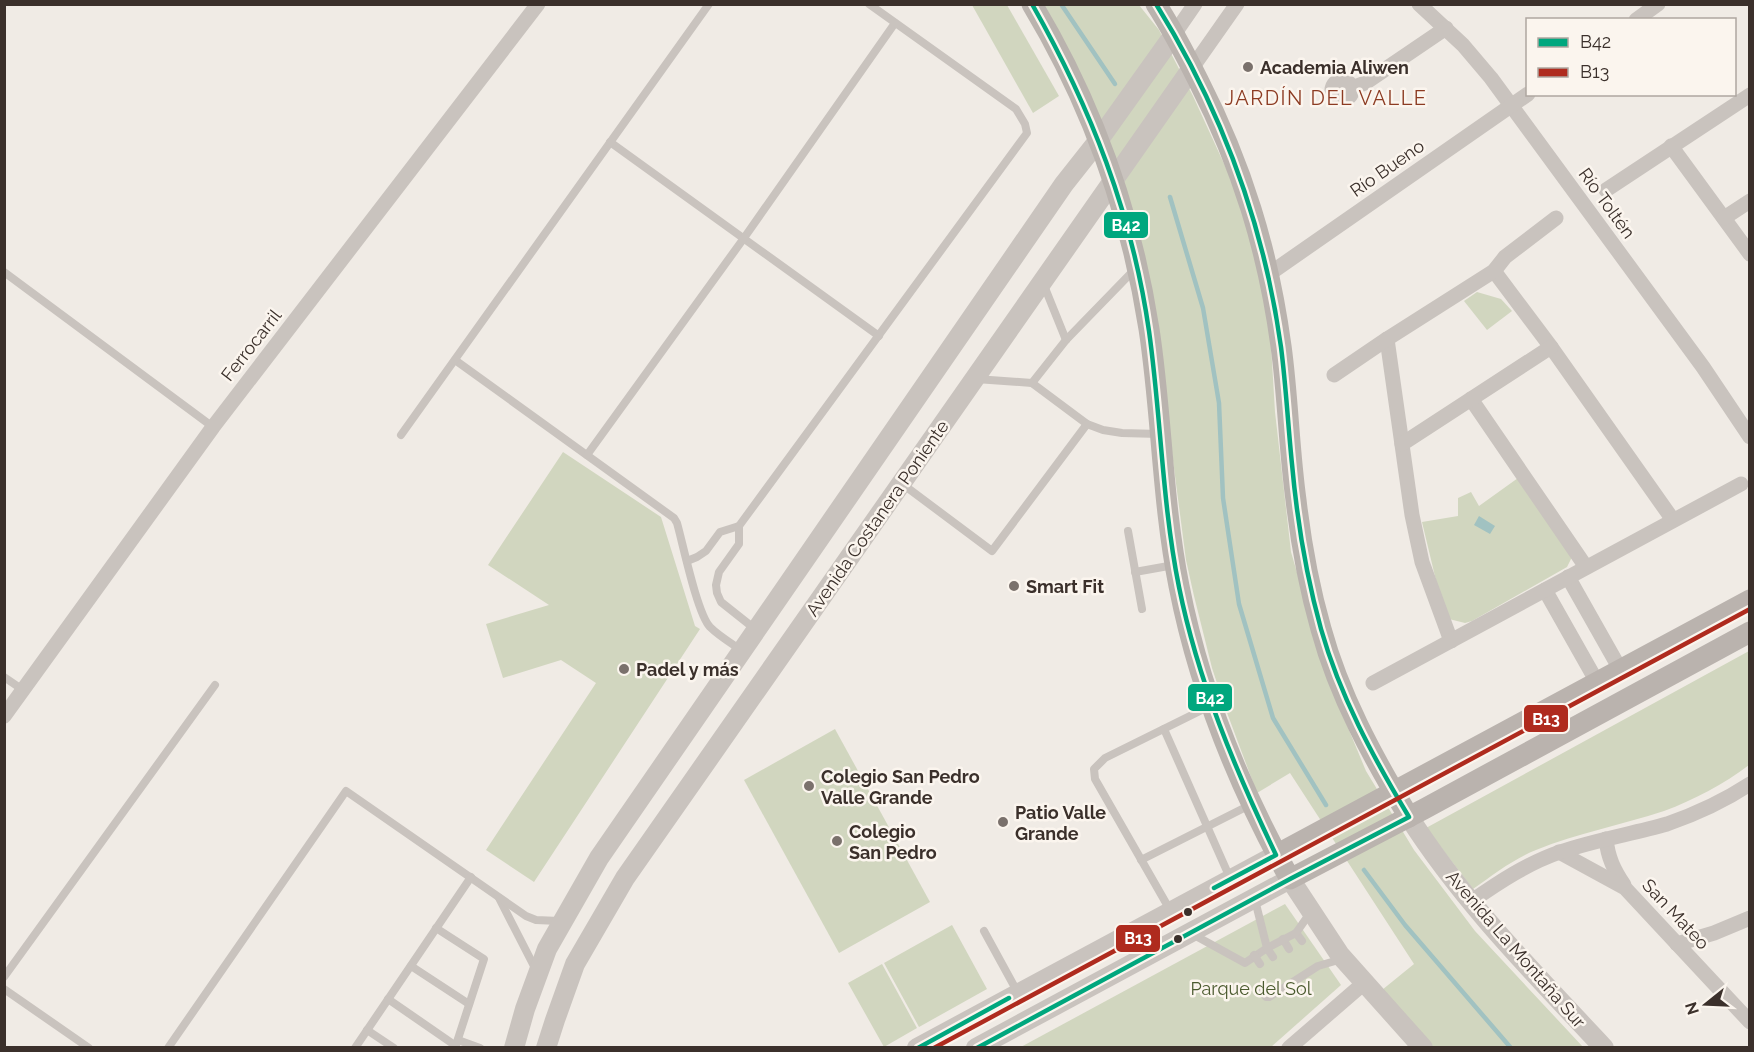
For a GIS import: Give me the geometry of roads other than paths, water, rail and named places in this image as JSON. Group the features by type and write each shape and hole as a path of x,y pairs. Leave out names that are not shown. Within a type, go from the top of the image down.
{"main road":[{"path":"1032,4 1063,60 1083,103 1113,179 1138,266 1149,331 1169,528 1190,636 1211,705 1230,756 1276,855 1290,879 1749,632"},
{"name":"Avenida La Montaña Sur","path":"1156,4 1175,33 1213,109 1256,223 1269,274 1281,348 1296,500 1321,629 1354,717 1409,817"},
{"path":"1276,855 1749,600"}],"street":[{"name":"Ferrocarril","path":"4,716 213,427 538,4"},
{"name":"Avenida Costanera Poniente","path":"514,1047 547,949 599,858 1064,184 1098,141 1195,4"},
{"name":"Avenida Costanera Poniente","path":"546,1047 575,964 625,878 1237,4"},
{"name":"Río Toltén","path":"1419,4 1446,28 1479,63 1703,368 1749,437"},
{"path":"1639,18 1658,4"},
{"path":"1352,88 1365,83 1446,28"},
{"name":"Río Bueno","path":"1269,274 1526,95"},
{"path":"1606,190 1749,95"},
{"path":"1671,146 1749,254"},
{"path":"1724,218 1749,201"},
{"path":"1334,375 1494,271 1505,257 1556,218"},
{"path":"1494,271 1551,347 1673,520"},
{"path":"1387,339 1412,515 1422,562 1451,641"},
{"path":"1402,444 1551,347"},
{"path":"1471,399 1586,567"},
{"path":"1373,683 1741,484"},
{"path":"1568,577 1620,669"},
{"path":"1545,590 1597,682"},
{"path":"1472,901 1522,869 1559,852 1688,817 1725,800 1749,784"},
{"name":"Avenida La Montaña Sur","path":"1409,817 1454,880 1515,953 1604,1047"},
{"path":"1606,839 1608,856 1625,888"},
{"name":"San Mateo","path":"1559,852 1625,888 1749,1022"},
{"path":"917,1047 1276,855"},
{"path":"976,1047 1290,879 1343,958 1423,1047"},
{"path":"1677,944 1714,933 1749,918"},
{"path":"1289,1047 1364,983"}],"lane":[{"path":"401,435 709,4"},
{"path":"756,630 721,602 717,593 719,572 738,544 739,526 1027,133 1025,124 1016,110 869,4"},
{"path":"587,455 744,238 895,23"},
{"path":"610,142 879,336"},
{"path":"1032,383 1066,340 1138,266"},
{"path":"4,272 213,427"},
{"path":"1042,282 1066,340"},
{"path":"455,360 674,518 708,625 742,651"},
{"path":"974,379 1032,383 1087,424 1103,430 1161,434"},
{"path":"901,483 992,550 1087,424"},
{"path":"687,561 706,551 720,532 739,526"},
{"path":"1128,531 1142,609"},
{"path":"1135,572 1175,564"},
{"path":"4,677 23,690"},
{"path":"4,977 215,685"},
{"path":"1171,912 1095,779 1094,768 1105,758 1211,705"},
{"path":"1164,729 1230,880"},
{"path":"168,1047 346,791 526,916 536,920 563,922"},
{"path":"1141,860 1252,804"},
{"path":"355,1047 471,877"},
{"path":"498,897 538,973"},
{"path":"1254,898 1267,948 1273,957"},
{"path":"1190,932 1247,967 1254,955 1296,933 1311,912"},
{"path":"436,928 484,959 456,1044"},
{"path":"984,931 1018,993"},
{"path":"1296,933 1302,941"},
{"path":"1283,939 1288,949"},
{"path":"1254,955 1260,964"},
{"path":"1261,990 1269,998 1290,985 1302,971 1316,963 1343,958"},
{"path":"411,966 469,1004"},
{"path":"1285,977 1290,985"},
{"path":"1272,984 1278,993"},
{"path":"4,989 89,1047"},
{"path":"388,999 456,1044 480,1047"},
{"path":"367,1030 394,1047"}],"water":[{"path":"1479,516 1495,526 1490,534 1474,525"}],"waterway":[{"path":"1061,4 1115,84"},
{"path":"1170,197 1203,308 1219,403 1223,498 1239,604 1273,718 1326,805"},
{"path":"1364,870 1405,925 1511,1048"}],"place":[{"name":"Academia Aliwen","path":"1248,67"},
{"name":"Smart Fit","path":"1014,586"},
{"name":"Padel y más","path":"624,669"},
{"name":"Colegio San Pedro Valle Grande","path":"809,786"},
{"name":"Patio Valle Grande","path":"1003,822"},
{"name":"Colegio San Pedro","path":"837,841"}],"district":[{"name":"JARDÍN DEL VALLE","path":"1326,98"}],"park label":[{"name":"Parque del Sol","path":"1251,988"}]}
